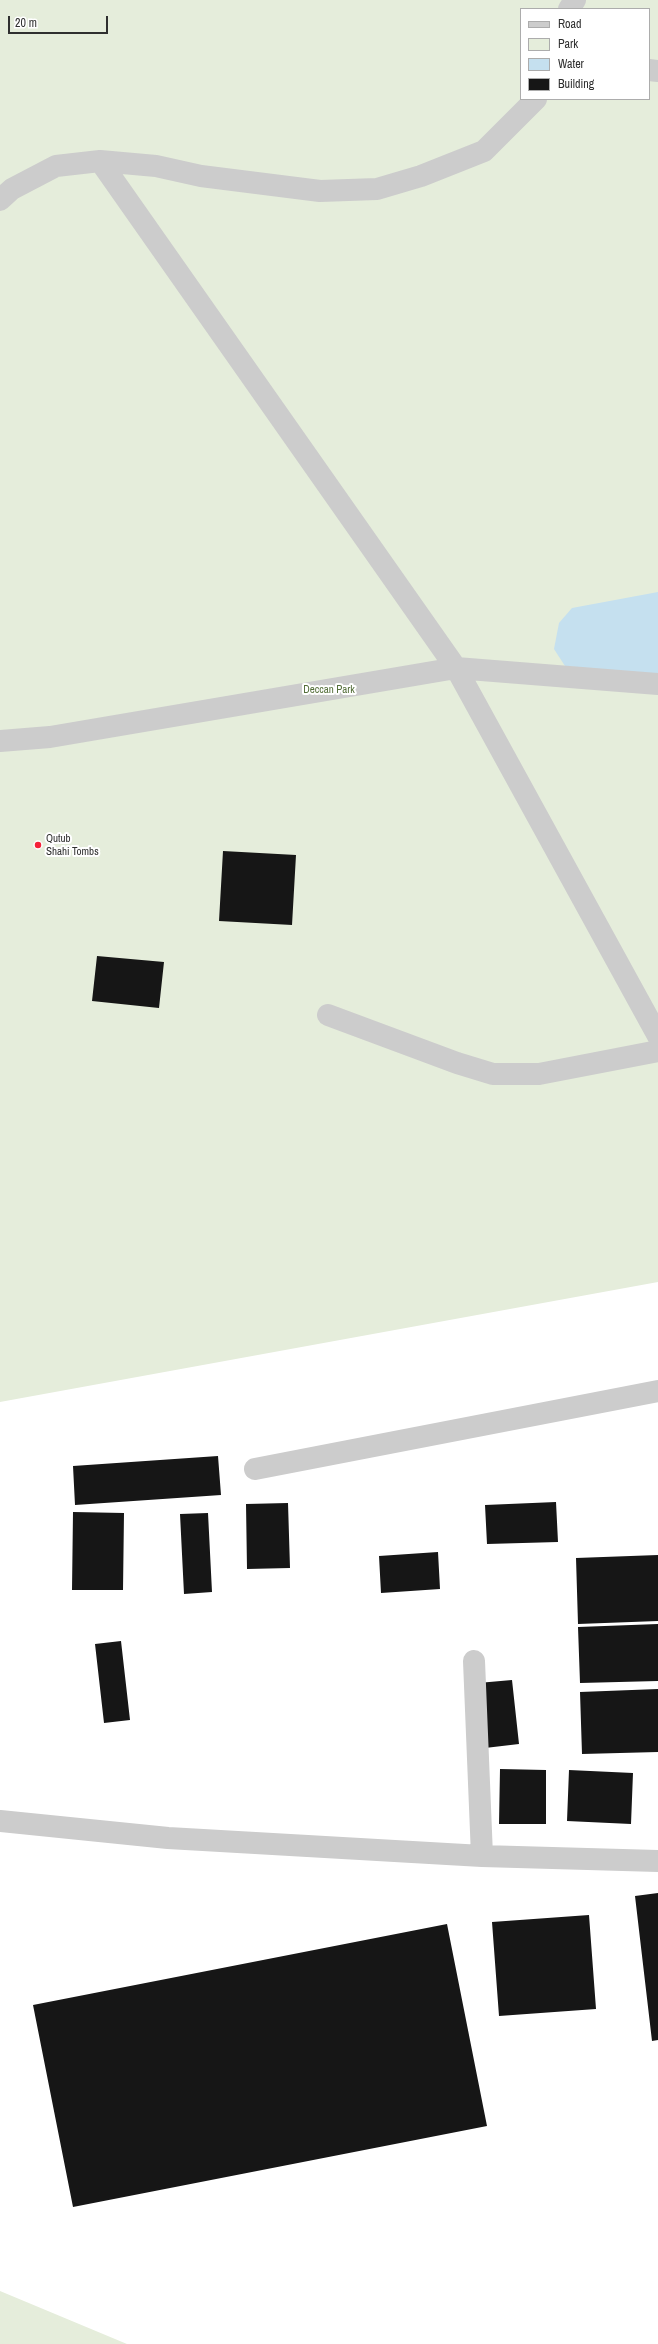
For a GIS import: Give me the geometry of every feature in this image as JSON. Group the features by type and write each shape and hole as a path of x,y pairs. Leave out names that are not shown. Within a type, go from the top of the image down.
{"street":[{"path":"0,200 12,189 56,166 100,161 156,166 202,176 320,191 377,189 421,176 484,151 535,100"},
{"path":"100,161 456,668 658,1036"},
{"path":"0,741 50,737 456,668 658,684"},
{"path":"328,1015 457,1063 493,1074 539,1074 658,1051"},
{"path":"255,1468 657,1397"},
{"path":"474,1661 482,1856"},
{"path":"0,1821 168,1838 482,1856 658,1861"}],"green space":[{"name":"Deccan Park","path":"0,0 658,0 658,1282 0,1402"},
{"path":"0,2291 127,2344 0,2344"}],"water":[{"path":"658,592 658,676 565,666 554,649 559,623 572,608"}],"building":[{"path":"223,851 296,855 292,925 219,921"},
{"path":"97,956 164,962 159,1008 92,1001"},
{"path":"218,1456 221,1495 75,1505 73,1466"},
{"path":"556,1502 558,1542 487,1544 485,1505"},
{"path":"288,1503 290,1568 247,1569 246,1504"},
{"path":"73,1512 124,1513 123,1590 72,1590"},
{"path":"208,1513 212,1592 184,1594 180,1514"},
{"path":"438,1552 440,1589 381,1593 379,1556"},
{"path":"658,1555 658,1621 578,1624 576,1558"},
{"path":"658,1624 658,1681 580,1683 578,1627"},
{"path":"121,1641 130,1720 104,1723 95,1644"},
{"path":"512,1680 519,1744 485,1748 478,1683"},
{"path":"658,1689 658,1752 582,1754 580,1692"},
{"path":"500,1769 546,1770 546,1824 499,1824"},
{"path":"569,1770 633,1773 631,1824 567,1821"},
{"path":"658,1893 658,2040 652,2041 635,1896"},
{"path":"589,1915 596,2009 499,2016 492,1922"},
{"path":"447,1924 487,2126 73,2207 33,2005"}],"place":[{"name":"Qutub Shahi Tombs","path":"38,845"}]}
